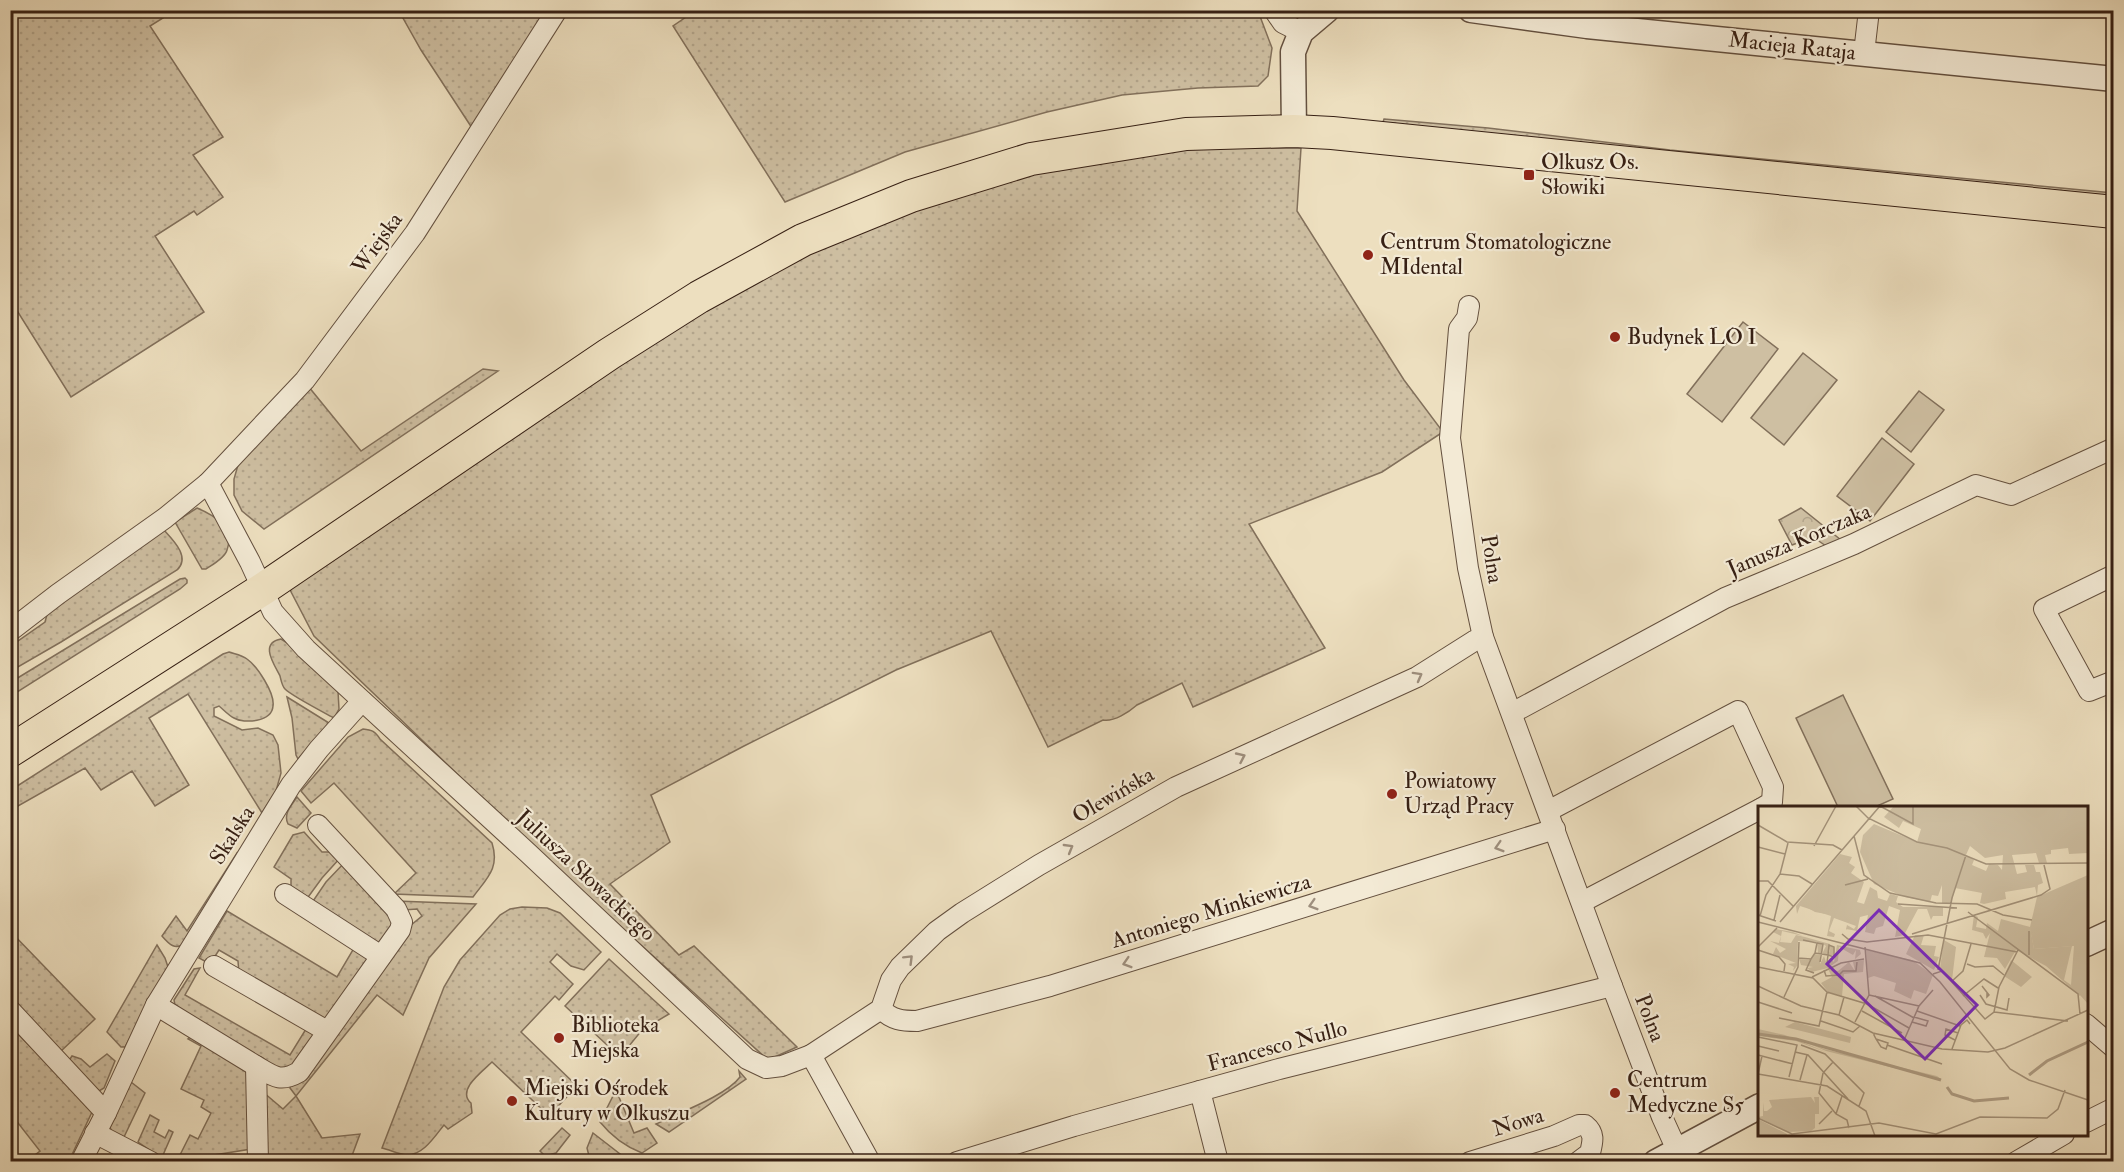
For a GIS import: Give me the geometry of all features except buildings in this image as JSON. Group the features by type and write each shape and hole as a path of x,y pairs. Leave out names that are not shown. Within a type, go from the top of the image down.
{"main road":[{"path":"10,752 257,576 699,297 803,240 911,196 1031,159 1186,134 1332,133 2114,212"}],"street":[{"name":"Wiejska","path":"10,631 165,518 208,483 305,380 415,233 557,10"},
{"path":"1274,10 1283,23 1301,32"},
{"path":"1294,132 1293,52 1301,32 1327,10"},
{"name":"Macieja Rataja","path":"1471,10 1587,18 1864,53 2114,80"},
{"path":"1864,53 1869,10"},
{"name":"Polna","path":"1469,306 1467,318 1459,329 1450,438 1468,568 1483,637 1612,986 1666,1128 1677,1150"},
{"name":"Janusza Korczaka","path":"1512,713 1725,598 1854,544 1976,485 2011,495 2114,448"},
{"path":"208,483 257,576"},
{"path":"2114,575 2044,609 2090,690 2114,681"},
{"name":"Juliusza Słowackiego","path":"257,576 273,612 306,649 747,1059 766,1068 782,1066 812,1054"},
{"name":"Olewińska","path":"881,1009 891,980 937,931 1039,865 1176,787 1417,677 1483,637"},
{"name":"Skalska","path":"81,1161 156,1005 291,785 319,749 362,701"},
{"path":"1548,811 1738,711 1773,787 1772,802 1765,806"},
{"path":"1582,902 1758,810"},
{"path":"156,1005 280,1079 288,1078 299,1072 400,930 402,922 396,909 318,825"},
{"name":"Antoniego Minkiewicza","path":"881,1009 889,1017 901,1021 917,1021 1050,987 1555,829"},
{"path":"285,894 381,956"},
{"path":"2088,943 2114,931"},
{"path":"214,966 327,1031"},
{"name":"Francesco Nullo","path":"957,1161 1200,1091 1612,986"},
{"path":"870,1161 812,1054 881,1009"},
{"path":"10,1010 106,1113"},
{"path":"2088,1026 2114,1048"},
{"path":"256,1066 258,1161"},
{"path":"1200,1091 1218,1161"},
{"path":"1656,1161 1758,1107"},
{"path":"2088,1121 2114,1108"},
{"name":"Nowa","path":"1470,1161 1585,1125 1593,1138 1590,1153 1578,1161"},
{"path":"95,1133 151,1161"},
{"path":"2016,1161 2060,1136"}],"green space":[{"path":"11,10 159,11 163,18 150,26 223,137 193,155 223,197 197,215 194,211 155,236 204,312 71,397 11,301"},
{"path":"399,11 547,11 474,131 421,50"},
{"path":"695,11 1258,11 1272,48 1268,76 1258,86 1198,88 1122,95 1047,112 905,152 785,202 673,26"},
{"path":"1384,119 1488,128 1670,150 2113,193 2113,202 1382,125"},
{"path":"1180,148 1301,148 1297,211 1404,380 1443,432 1382,472 1249,524 1325,648 1193,707 1182,683 1137,705 1121,716 1103,720 1048,747 991,631 896,670 651,795 670,842 610,884 679,955 694,946 797,1047 768,1060 535,849 314,636 288,586 700,306 913,202 1049,165"},
{"path":"1743,322 1778,349 1722,422 1687,394"},
{"path":"1803,353 1837,380 1784,445 1751,418"},
{"path":"483,369 498,371 264,529 242,511 234,495 234,479 240,458 308,386 361,451"},
{"path":"1919,391 1944,410 1911,452 1886,432"},
{"path":"1882,438 1914,464 1870,521 1837,496"},
{"path":"197,508 210,514 221,523 228,535 226,553 206,569 202,569 175,522"},
{"path":"1801,508 1841,540 1826,546 1813,537 1792,545 1779,520"},
{"path":"163,529 176,543 181,554 181,565 177,570 11,671 11,646 45,622 48,611"},
{"path":"185,578 187,583 180,589 11,696 11,682"},
{"path":"281,639 338,691 339,709 334,718 284,688 269,649 274,641"},
{"path":"229,652 243,656 251,662 264,680 273,701 268,715 250,721 239,720 219,706 214,708 214,716 242,730 258,728 273,735 278,745 281,773 276,791 262,813 188,694 149,718 189,785 155,806 132,771 101,790 85,768 11,810 11,790"},
{"path":"1843,695 1893,799 1877,806 1838,806 1796,718"},
{"path":"287,697 329,723 298,759 296,755"},
{"path":"363,729 375,733 492,843 494,859 491,872 473,897 394,894 416,873 334,783 311,803 301,791 348,737"},
{"path":"297,797 311,813 297,828 288,824 286,817"},
{"path":"304,832 322,852 334,852 340,858 306,900 291,890 291,879 274,867 293,835"},
{"path":"237,853 238,856 185,943 178,946 170,944 162,936 176,916 187,931"},
{"path":"345,862 396,921 378,944 311,904 326,882"},
{"path":"396,901 476,904 429,958 403,1015 377,995 296,1096 290,1088 291,1082 405,930 422,916 417,909 403,910"},
{"path":"547,908 560,913 601,952 584,970 571,966 557,954 550,962 573,984 559,1000 555,996 521,1032 577,1086 549,1116 492,1062 472,1081 467,1092 472,1113 448,1129 444,1125 418,1152 406,1155 382,1148 444,987 460,960 500,915 510,909"},
{"path":"227,911 337,977 354,948 370,959 328,1019 322,1019 239,974 238,961 219,950 210,964 199,958"},
{"path":"10,931 95,1019 60,1052 11,1000"},
{"path":"157,945 168,967 125,1047 121,1047 107,1032"},
{"path":"609,959 669,1014 642,1030 620,1057 565,1006"},
{"path":"200,968 185,995 290,1055 306,1029 316,1035 300,1062 280,1073 175,1005 174,1000 194,969"},
{"path":"10,1026 89,1105 92,1112 69,1161 27,1161 40,1151 11,1114"},
{"path":"193,1035 245,1067 250,1079 251,1149 177,1161 190,1135 198,1139 211,1113 201,1107 204,1100 181,1089 201,1046 188,1039"},
{"path":"107,1054 115,1061 104,1088 99,1091 68,1062 72,1056 81,1059 90,1067"},
{"path":"739,1071 746,1079 669,1132 656,1124 724,1091 740,1077"},
{"path":"131,1082 145,1093 124,1137 115,1134 110,1127"},
{"path":"616,1090 634,1133 647,1128 657,1143 642,1153 619,1140 600,1122"},
{"path":"263,1092 283,1109 296,1096 322,1138 360,1134 350,1161 272,1161 262,1153"},
{"path":"150,1115 159,1120 154,1132 165,1138 169,1130 173,1132 160,1157 138,1142"},
{"path":"562,1128 570,1135 556,1153 545,1156 540,1151"},
{"path":"593,1133 629,1161 589,1156 587,1148"}],"place":[{"name":"Olkusz Os. Słowiki","path":"1529,175"},
{"name":"Centrum Stomatologiczne MIdental","path":"1368,255"},
{"name":"Budynek LO I","path":"1615,337"},
{"name":"Powiatowy Urząd Pracy","path":"1392,794"},
{"name":"Biblioteka Miejska","path":"559,1038"},
{"name":"Centrum Medyczne S5","path":"1615,1093"},
{"name":"Miejski Ośrodek Kultury w Olkuszu","path":"512,1101"}]}
